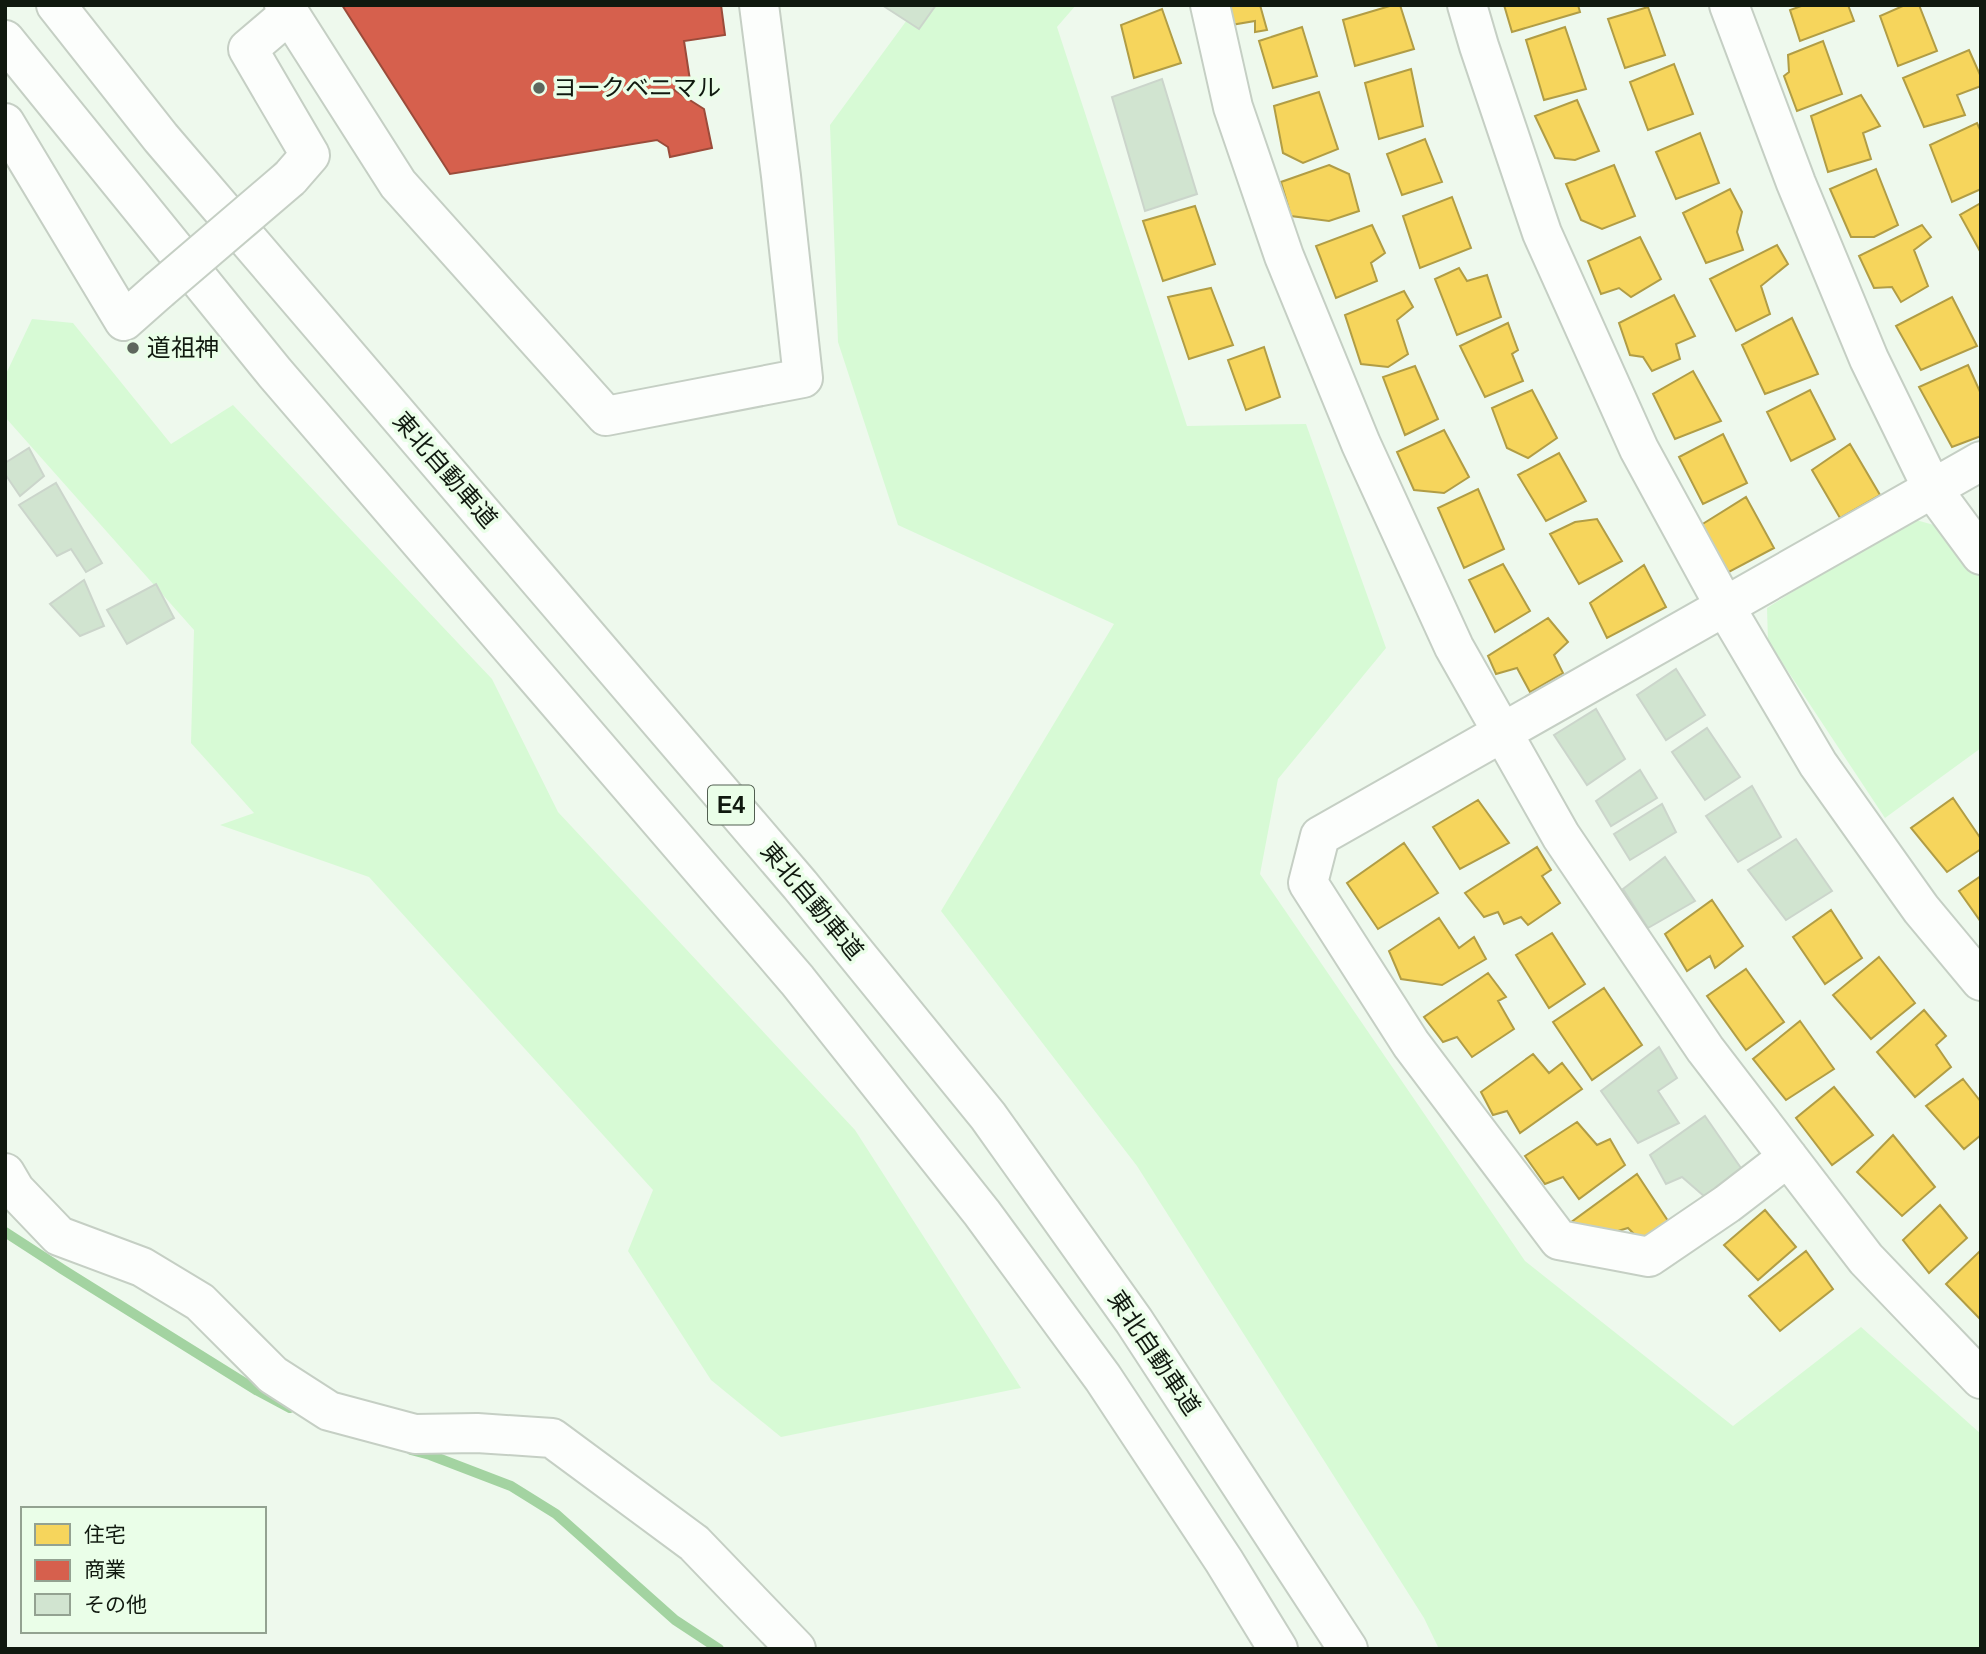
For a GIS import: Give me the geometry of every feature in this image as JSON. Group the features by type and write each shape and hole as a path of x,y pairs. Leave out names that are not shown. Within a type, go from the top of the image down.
{"main road":[{"name":"東北自動車道","path":"56,5 161,138 800,885 988,1116 1134,1321 1348,1649"},
{"path":"5,123 124,321 290,178 310,155 248,49 286,10 398,184 606,416 803,378 759,5"},
{"path":"1210,5 1233,107 1284,256 1360,444 1454,647 1561,836 1705,1049 1866,1259 1981,1379"},
{"path":"1467,5 1542,233 1639,449 1724,605 1818,764 1921,909 1981,981"},
{"path":"1729,5 1796,183 1869,359 1933,490 1981,555"},
{"name":"E4","path":"5,40 275,373 797,980 982,1213 1103,1378 1224,1561 1278,1649"},
{"path":"1788,1157 1649,1256 1559,1241 1411,1044 1308,883 1320,836 1981,461"},
{"path":"5,1173 15,1190 59,1236 142,1268 200,1302 273,1375 329,1411 415,1434 477,1433 552,1438 694,1543 796,1649"}],"green space":[{"path":"918,5 1076,5 1057,27 1187,426 1306,424 1386,648 1278,779 1260,874 1525,1261 1733,1426 1861,1327 1981,1434 1981,1649 1439,1649 1424,1618 1137,1166 941,911 1114,624 898,525 838,342 830,125"},
{"path":"32,319 73,323 171,444 233,405 492,679 558,812 855,1130 1021,1388 781,1437 711,1380 628,1251 653,1190 369,877 220,825 254,813 191,743 194,630 5,417 5,376"},
{"path":"1909,518 1948,529 1981,579 1981,748 1885,818 1768,641 1767,608"}],"building: 住宅":[{"path":"1219,5 1260,5 1267,30 1255,32 1255,21 1225,26"},
{"path":"1400,5 1414,49 1355,66 1343,20"},
{"path":"1504,5 1578,5 1580,12 1512,32"},
{"path":"1804,5 1848,5 1854,21 1800,41 1790,10"},
{"path":"1905,5 1919,5 1937,51 1898,66 1880,16"},
{"path":"1648,7 1665,55 1625,68 1608,19"},
{"path":"1162,9 1181,63 1134,78 1121,25"},
{"path":"1302,27 1317,76 1273,88 1259,41"},
{"path":"1565,27 1586,89 1544,100 1526,40"},
{"path":"1823,41 1842,94 1797,111 1784,76 1789,72 1788,55"},
{"path":"1969,50 1981,77 1981,86 1957,95 1965,115 1924,127 1903,78"},
{"path":"1674,64 1693,114 1648,130 1630,82"},
{"path":"1411,69 1423,126 1379,139 1365,83"},
{"path":"1319,92 1338,149 1303,163 1283,153 1274,106"},
{"path":"1861,95 1880,126 1863,133 1871,159 1828,172 1811,116"},
{"path":"1577,100 1599,151 1575,160 1555,158 1535,116"},
{"path":"1977,123 1981,132 1981,189 1952,202 1930,145"},
{"path":"1700,133 1719,183 1676,199 1656,152"},
{"path":"1425,139 1442,182 1402,195 1387,154"},
{"path":"1329,165 1349,174 1359,211 1329,221 1291,216 1281,182"},
{"path":"1614,165 1635,216 1602,229 1581,220 1566,184"},
{"path":"1876,169 1898,225 1874,237 1851,237 1830,189"},
{"path":"1730,189 1742,212 1737,232 1743,250 1706,263 1683,213"},
{"path":"1452,197 1471,248 1420,268 1403,216"},
{"path":"1981,203 1981,253 1960,215"},
{"path":"1195,206 1215,264 1163,281 1143,221"},
{"path":"1372,225 1385,253 1371,263 1377,281 1336,298 1316,246"},
{"path":"1922,225 1931,237 1914,250 1928,286 1901,302 1892,287 1874,288 1859,256"},
{"path":"1640,237 1661,279 1631,297 1619,288 1601,294 1588,261"},
{"path":"1777,245 1788,264 1761,286 1770,314 1736,331 1710,279"},
{"path":"1459,268 1467,281 1487,275 1501,317 1457,335 1435,279"},
{"path":"1211,288 1233,345 1189,359 1168,297"},
{"path":"1404,291 1413,307 1397,320 1408,354 1388,367 1361,364 1345,315"},
{"path":"1674,295 1695,336 1676,344 1680,359 1652,371 1643,357 1630,355 1619,323"},
{"path":"1952,297 1977,346 1921,370 1896,326"},
{"path":"1792,318 1818,374 1765,394 1742,345"},
{"path":"1508,323 1518,350 1512,354 1523,381 1485,397 1460,346"},
{"path":"1264,347 1280,397 1246,410 1228,360"},
{"path":"1968,365 1981,394 1981,436 1952,447 1919,387"},
{"path":"1415,366 1438,419 1405,435 1383,377"},
{"path":"1693,371 1721,421 1675,439 1653,394"},
{"path":"1532,390 1557,438 1528,458 1507,448 1492,408"},
{"path":"1810,390 1835,439 1791,461 1767,412"},
{"path":"1444,430 1469,477 1444,493 1414,490 1397,452"},
{"path":"1723,434 1747,483 1703,504 1679,457"},
{"path":"1850,444 1880,495 1840,518 1812,470"},
{"path":"1559,453 1586,501 1546,521 1518,475"},
{"path":"1478,489 1504,549 1464,568 1438,508"},
{"path":"1746,497 1774,548 1727,573 1701,525"},
{"path":"1597,519 1622,561 1579,584 1550,534 1575,522"},
{"path":"1503,564 1530,611 1495,632 1469,580"},
{"path":"1644,565 1666,607 1607,638 1590,603"},
{"path":"1548,618 1568,642 1554,655 1563,673 1530,692 1517,668 1496,674 1488,656"},
{"path":"1953,798 1981,839 1981,849 1947,872 1911,828"},
{"path":"1478,800 1509,843 1460,869 1433,827"},
{"path":"1404,843 1438,893 1378,929 1347,883"},
{"path":"1537,847 1551,870 1542,876 1560,903 1528,925 1521,917 1504,924 1498,912 1484,917 1465,893"},
{"path":"1981,876 1981,922 1959,891"},
{"path":"1712,900 1743,946 1715,968 1710,956 1687,971 1665,934"},
{"path":"1831,910 1862,958 1825,984 1793,937"},
{"path":"1439,918 1459,948 1474,937 1486,959 1442,985 1401,979 1389,951"},
{"path":"1552,933 1585,984 1549,1008 1516,955"},
{"path":"1879,957 1915,1003 1871,1039 1833,995"},
{"path":"1746,969 1784,1022 1746,1050 1707,996"},
{"path":"1488,973 1506,997 1498,1001 1514,1029 1472,1057 1457,1037 1443,1042 1424,1017"},
{"path":"1604,988 1642,1045 1592,1080 1553,1022"},
{"path":"1924,1010 1946,1036 1936,1045 1951,1067 1915,1097 1877,1052"},
{"path":"1800,1021 1834,1069 1786,1100 1753,1059"},
{"path":"1533,1054 1549,1073 1562,1063 1582,1089 1520,1133 1507,1111 1493,1115 1481,1092"},
{"path":"1963,1079 1981,1102 1981,1135 1964,1149 1926,1106"},
{"path":"1834,1087 1873,1135 1832,1165 1796,1118"},
{"path":"1577,1122 1597,1145 1610,1139 1625,1165 1579,1199 1563,1177 1545,1184 1525,1156"},
{"path":"1893,1135 1935,1187 1902,1216 1857,1172"},
{"path":"1637,1174 1670,1224 1640,1240 1628,1228 1595,1238 1570,1223"},
{"path":"1940,1205 1967,1238 1929,1273 1903,1240"},
{"path":"1765,1210 1796,1247 1758,1280 1724,1245"},
{"path":"1981,1250 1981,1320 1946,1284"},
{"path":"1806,1251 1833,1289 1780,1331 1749,1296"}],"building: 商業":[{"name":"ヨークベニマル","path":"342,5 721,5 725,35 684,41 691,87 674,90 704,109 712,148 670,157 668,147 657,140 450,174"}],"building: その他":[{"path":"882,5 936,5 919,29"},
{"path":"1162,79 1197,194 1145,211 1112,97"},
{"path":"29,448 44,476 20,496 5,474 5,463"},
{"path":"56,483 102,563 86,572 71,549 57,556 19,505"},
{"path":"84,580 104,626 80,636 50,604"},
{"path":"156,584 174,618 127,644 107,610"},
{"path":"1676,669 1705,715 1666,740 1637,695"},
{"path":"1596,709 1625,759 1587,785 1554,735"},
{"path":"1707,728 1740,777 1705,800 1672,752"},
{"path":"1640,770 1657,798 1611,826 1596,801"},
{"path":"1752,786 1781,837 1738,862 1706,816"},
{"path":"1662,804 1676,832 1630,860 1614,834"},
{"path":"1796,839 1832,891 1786,920 1748,870"},
{"path":"1665,857 1695,901 1648,928 1623,889"},
{"path":"1659,1047 1677,1078 1658,1091 1679,1123 1638,1143 1601,1091"},
{"path":"1705,1116 1743,1171 1705,1197 1682,1177 1666,1184 1650,1155"}],"waterway":[{"path":"5,1232 256,1390 290,1408"},
{"path":"411,1450 511,1486 556,1514 675,1620 719,1649"}],"place":[{"name":"ヨークベニマル","path":"539,88"},
{"name":"道祖神","path":"133,348"}]}
